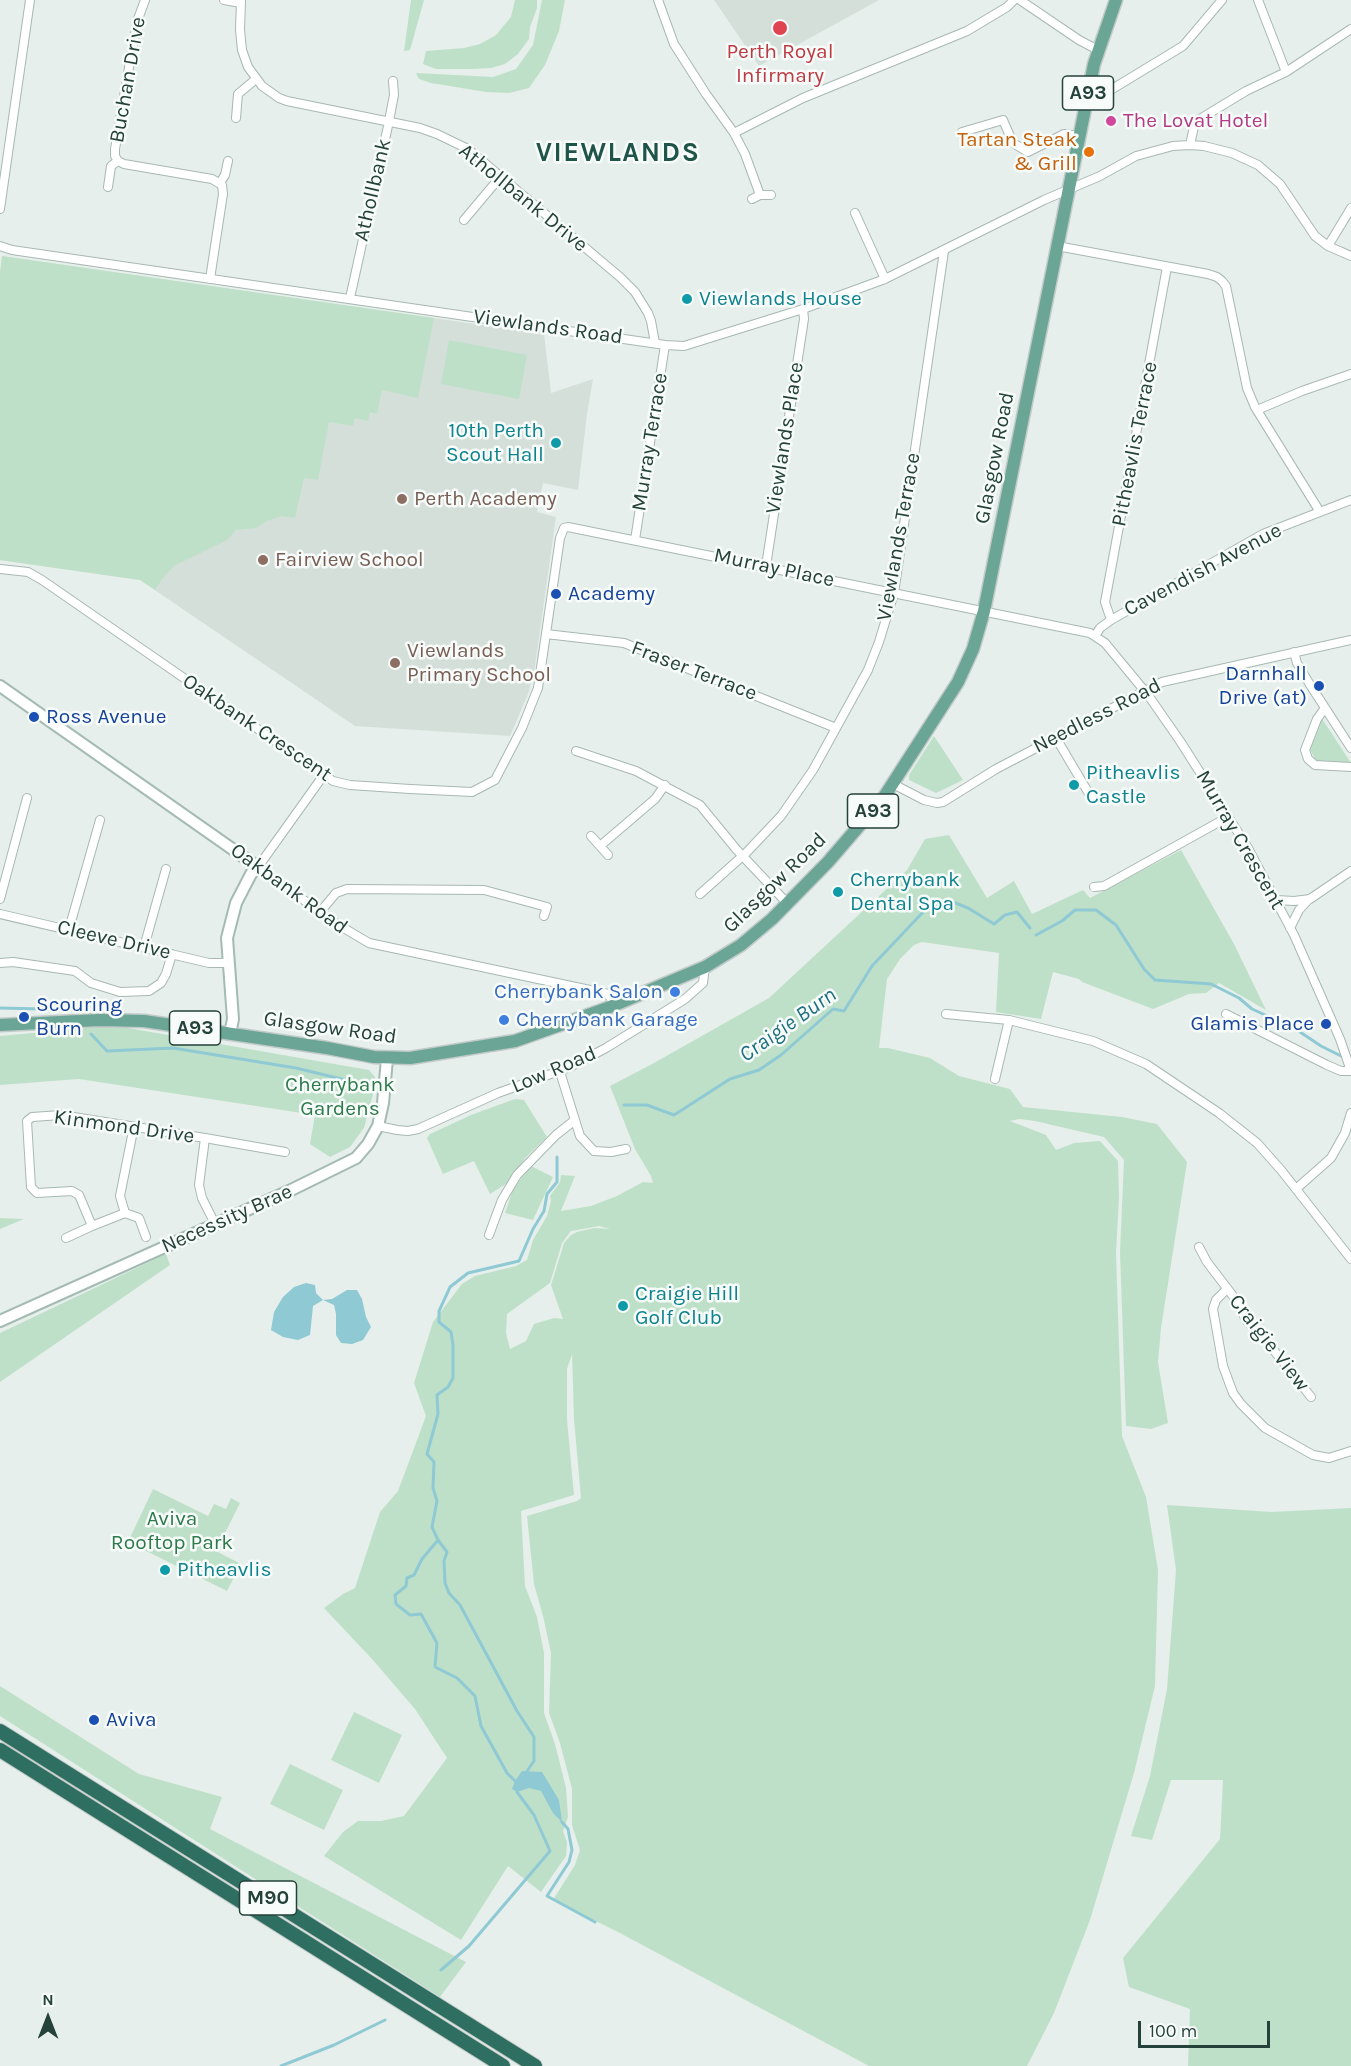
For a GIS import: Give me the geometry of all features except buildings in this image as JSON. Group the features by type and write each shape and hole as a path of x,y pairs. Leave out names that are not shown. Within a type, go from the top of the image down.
{"highway":[{"name":"M90","path":"0,1731 535,2066"},
{"name":"M90","path":"0,1750 503,2066"}],"main road":[{"name":"Glasgow Road","path":"0,1025 100,1020 144,1021 387,1059 410,1058 514,1041 615,1005 705,967 741,945 788,904 857,829 893,784 963,672 978,636 1079,136 1098,50 1116,0"},
{"name":"Oakbank Road","path":"0,686 258,867"},
{"path":"230,1034 233,1019 227,938 231,918 243,887 258,867"},
{"name":"Necessity Brae","path":"0,1321 287,1192 356,1158 368,1144 378,1126 383,1103 387,1059"}],"street":[{"path":"0,209 30,0"},
{"name":"Buchan Drive","path":"144,0 137,26 115,149 118,161 124,164 212,178 220,183"},
{"path":"224,0 241,1"},
{"path":"658,0 681,56 734,133 745,154 760,195"},
{"path":"734,133 803,98 967,31 1007,7 1014,0"},
{"path":"1020,0 1079,40 1098,50"},
{"path":"1086,105 1183,46 1222,0"},
{"path":"1258,0 1286,72"},
{"name":"Athollbank Drive","path":"241,1 242,50 248,68 270,92 288,101 420,128 452,141 475,154 635,292 651,321 655,343"},
{"path":"1190,145 1196,122 1246,91 1286,72 1351,29"},
{"path":"236,118 238,94 256,79"},
{"name":"Athollbank","path":"350,298 389,122 394,95 393,81"},
{"path":"962,132 1003,120 1016,147 1028,152 1064,134 1079,136"},
{"name":"Viewlands Road","path":"0,246 12,250 210,279 684,346 803,309 885,279 1044,200 1100,176 1136,156 1166,148 1190,145 1224,150 1258,165 1280,184 1315,236 1328,246"},
{"name":"Buchan Drive","path":"108,187 111,166 118,161"},
{"path":"210,279 223,194 220,183 225,176 228,161"},
{"path":"464,220 501,176"},
{"path":"752,198 771,195"},
{"path":"1351,208 1328,246 1351,256"},
{"path":"855,213 885,279"},
{"path":"1058,246 1217,277 1226,286 1247,388 1257,410 1320,512"},
{"name":"Viewlands Terrace","path":"700,894 743,856 781,816 813,770 868,670 879,642 894,593 944,251"},
{"name":"Pitheavlis Terrace","path":"1111,620 1105,602 1167,267"},
{"name":"Viewlands Place","path":"766,566 804,319 803,309"},
{"name":"Murray Terrace","path":"635,540 665,345"},
{"path":"1257,410 1351,374"},
{"name":"Cavendish Avenue","path":"1095,636 1100,628 1111,620 1263,534 1351,500"},
{"name":"Murray Place","path":"564,528 574,527 984,611"},
{"name":"Oakbank Crescent","path":"0,569 28,572 42,580 333,782 472,792 495,780 508,759 533,704 539,681 560,538 564,528"},
{"name":"Murray Crescent","path":"984,611 1095,636 1105,643 1145,691 1180,741 1248,848 1290,928 1340,1039 1350,1068"},
{"name":"Fraser Terrace","path":"546,634 624,643 836,728"},
{"name":"Needless Road","path":"893,784 924,800 942,802 977,779 1170,679 1351,640"},
{"path":"1294,652 1297,663 1351,748"},
{"path":"1325,708 1317,719 1305,750 1308,759 1315,765 1351,767"},
{"path":"1056,738 1091,797"},
{"path":"576,751 636,771 700,805 788,904"},
{"path":"258,867 323,776"},
{"path":"600,846 655,799 665,785"},
{"path":"0,899 27,798"},
{"path":"1094,887 1104,886 1228,817"},
{"path":"69,929 100,820"},
{"path":"591,836 608,855"},
{"name":"Oakbank Road","path":"258,867 360,940 369,944 604,993 608,994 615,1005"},
{"path":"144,947 166,869"},
{"path":"1290,928 1299,910 1310,898 1351,872"},
{"path":"320,912 336,893 347,889 483,890 547,907 544,916"},
{"path":"1276,900 1294,901 1310,898"},
{"name":"Cleeve Drive","path":"0,914 209,963 228,963"},
{"path":"0,963 13,962 75,972 91,983 120,992 149,991 161,983 172,954"},
{"name":"Low Road","path":"378,1126 408,1131 498,1093 560,1072 685,999 703,983 705,967"},
{"path":"946,1014 1009,1020 1094,1041 1146,1064 1219,1113 1257,1143 1351,1259"},
{"path":"1226,1014 1327,1065 1341,1071 1350,1068"},
{"path":"995,1079 1009,1020"},
{"path":"560,1072 580,1136 594,1151 611,1152 626,1149"},
{"path":"1296,1189 1331,1158 1346,1133 1351,1113"},
{"name":"Kinmond Drive","path":"92,1226 79,1195 72,1191 37,1193 33,1191 27,1121 32,1117 62,1115 205,1138 199,1185 202,1198 215,1224"},
{"path":"489,1235 502,1200 517,1176 556,1135 575,1120"},
{"path":"125,1213 120,1196 134,1126"},
{"path":"205,1138 285,1152"},
{"path":"66,1238 125,1213 138,1218 146,1237"},
{"name":"Craigie View","path":"1199,1247 1247,1321 1268,1343 1311,1397"},
{"name":"Craigie View","path":"1227,1289 1216,1300 1213,1309 1223,1366 1233,1393 1241,1404 1265,1428 1313,1455 1329,1458 1351,1451"}],"shaded area":[{"name":"Perth Royal Infirmary","path":"714,0 879,0 759,66"},
{"path":"2,256 544,334 551,393 593,379 578,490 543,483 537,512 556,517 534,673 528,694 510,736 355,726 140,580 0,560 0,273"}],"green space":[{"path":"411,0 424,0 410,50 404,51"},
{"path":"515,0 537,0 537,8 530,27 529,39 518,54 505,64 491,68 436,69 423,64 426,51 464,48 480,44 496,35 511,17"},
{"path":"542,0 565,0 559,31 545,65 529,88 509,93 486,92 419,79 416,73 493,77 516,69 533,45"},
{"path":"2,256 434,318 418,398 382,390 377,414 370,412 368,421 355,418 353,426 329,422 318,480 304,478 295,518 281,516 256,528 236,530 227,540 174,566 155,590 140,580 0,560 0,273"},
{"path":"449,340 527,355 519,399 441,384"},
{"path":"1321,717 1351,764 1320,763 1315,759 1309,747"},
{"path":"934,736 963,780 936,793 909,780 909,775"},
{"path":"949,835 987,898 1014,881 1032,914 1083,890 1090,898 1181,850 1234,944 1266,1010 1219,983 1206,993 1189,994 1153,1009 1079,979 1053,972 1041,1019 996,1012 999,953 922,942 914,945 900,959 887,979 879,1048 930,1058 959,1076 1010,1089 1023,1107 1122,1117 1157,1124 1187,1162 1161,1328 1158,1362 1168,1423 1151,1429 1126,1426 1120,1252 1124,1160 1104,1137 1035,1121 1019,1119 1010,1121 1046,1135 1056,1150 1074,1143 1100,1141 1118,1161 1116,1253 1122,1436 1146,1497 1158,1570 1155,1686 1134,1773 1090,1920 1054,2013 1027,2066 869,2066 618,1932 553,1900 575,1865 580,1850 572,1825 572,1789 560,1743 549,1713 551,1653 534,1584 527,1516 581,1498 574,1419 572,1354 567,1369 567,1420 574,1495 521,1511 525,1586 537,1617 544,1653 544,1713 555,1744 566,1788 568,1817 563,1831 567,1842 566,1856 541,1892 508,1866 461,1940 324,1856 343,1832 358,1821 381,1821 404,1816 447,1758 415,1709 324,1608 355,1588 380,1512 398,1491 426,1416 414,1383 433,1322 462,1284 475,1276 516,1266 527,1260 533,1240 547,1216 550,1196 560,1182 561,1175 575,1176 561,1211 591,1206 617,1196 643,1182 653,1183 635,1149 610,1086 769,998 907,870 925,839","holes":["599,1226 610,1229 594,1228 577,1232 564,1243 551,1285 563,1319 554,1318 534,1324 526,1341 510,1349 506,1333 507,1314 550,1283 562,1243 571,1231"]},
{"name":"Cherrybank Gardens","path":"97,1027 128,1028 369,1070 375,1077 375,1087 364,1128 350,1147 330,1157 310,1144 315,1115 79,1079 0,1085 0,1036"},
{"path":"515,1099 524,1100 547,1137 526,1157 509,1182 490,1194 474,1161 443,1174 427,1138 430,1134 471,1115"},
{"path":"531,1166 553,1177 533,1220 505,1213 513,1189"},
{"path":"0,1218 24,1219 0,1229"},
{"path":"166,1254 170,1265 0,1382 0,1333"},
{"name":"Aviva Rooftop Park","path":"153,1489 208,1516 214,1504 226,1509 231,1498 240,1503 216,1551 241,1564 227,1591 128,1542"},
{"path":"1167,1505 1271,1512 1351,1508 1351,2066 1188,2066 1190,2009 1129,1987 1123,1958 1220,1839 1223,1780 1171,1780 1152,1840 1131,1836 1150,1776 1167,1689 1176,1570"},
{"path":"0,1686 139,1774 222,1797 210,1829 466,1962 440,1997 0,1716"},
{"path":"354,1712 402,1735 379,1783 331,1760"},
{"path":"290,1764 343,1790 324,1830 270,1804"}],"water":[{"path":"306,1283 315,1285 316,1293 323,1300 313,1306 310,1335 298,1340 283,1337 271,1330 274,1312 283,1297 294,1287"},
{"path":"347,1290 357,1290 371,1327 363,1340 352,1344 341,1343 336,1335 334,1305 323,1300 332,1299"},
{"path":"522,1771 542,1772 559,1800 562,1822 553,1813 541,1791 529,1788 517,1792 512,1789"}],"waterway":[{"name":"Craigie Burn","path":"624,1105 647,1105 674,1115 730,1079 759,1070 781,1055 833,1009 844,1011 872,966 925,910 948,900 968,908 994,924 1005,915 1017,912 1030,928"},
{"name":"Craigie Burn","path":"1036,935 1062,921 1075,910 1096,910 1116,925 1144,969 1155,980 1211,984 1239,998 1252,1009 1294,1028 1321,1046 1345,1058"},
{"name":"Scouring Burn","path":"0,1008 83,1010"},
{"name":"Scouring Burn","path":"91,1034 107,1051 173,1048 296,1068 362,1084"},
{"path":"527,1771 534,1761 534,1737 517,1711 460,1605 449,1593 445,1583 444,1561 447,1552 432,1527 437,1501 433,1488 434,1462 427,1454 438,1414 437,1395 448,1387 453,1378 451,1332 439,1322 439,1311 450,1287 468,1273 519,1261 544,1211 547,1194 557,1182 557,1157"},
{"path":"438,1540 422,1559 414,1575 407,1578 406,1586 395,1595 396,1604 410,1615 421,1614 437,1643 435,1667 457,1678 475,1696 481,1726 507,1773 515,1781"},
{"path":"441,1970 469,1946 550,1851 534,1815 517,1792"},
{"path":"562,1822 568,1829 572,1850 569,1862 547,1896 595,1922"},
{"path":"281,2066 334,2045 385,2020"}],"place":[{"name":"Perth Royal Infirmary","path":"780,28"},
{"name":"The Lovat Hotel","path":"1111,121"},
{"name":"Tartan Steak & Grill","path":"1089,152"},
{"name":"Viewlands House","path":"687,299"},
{"name":"10th Perth Scout Hall","path":"556,443"},
{"name":"Perth Academy","path":"402,499"},
{"name":"Fairview School","path":"263,560"},
{"name":"Academy","path":"556,594"},
{"name":"Viewlands Primary School","path":"395,663"},
{"name":"Darnhall Drive (at)","path":"1319,686"},
{"name":"Ross Avenue","path":"34,717"},
{"name":"Pitheavlis Castle","path":"1074,785"},
{"name":"Cherrybank Dental Spa","path":"838,892"},
{"name":"Cherrybank Salon","path":"675,992"},
{"name":"Scouring Burn","path":"24,1017"},
{"name":"Cherrybank Garage","path":"504,1020"},
{"name":"Glamis Place","path":"1326,1024"},
{"name":"Craigie Hill Golf Club","path":"623,1306"},
{"name":"Pitheavlis","path":"165,1570"},
{"name":"Aviva","path":"94,1720"}],"district":[{"name":"VIEWLANDS","path":"618,153"}]}
